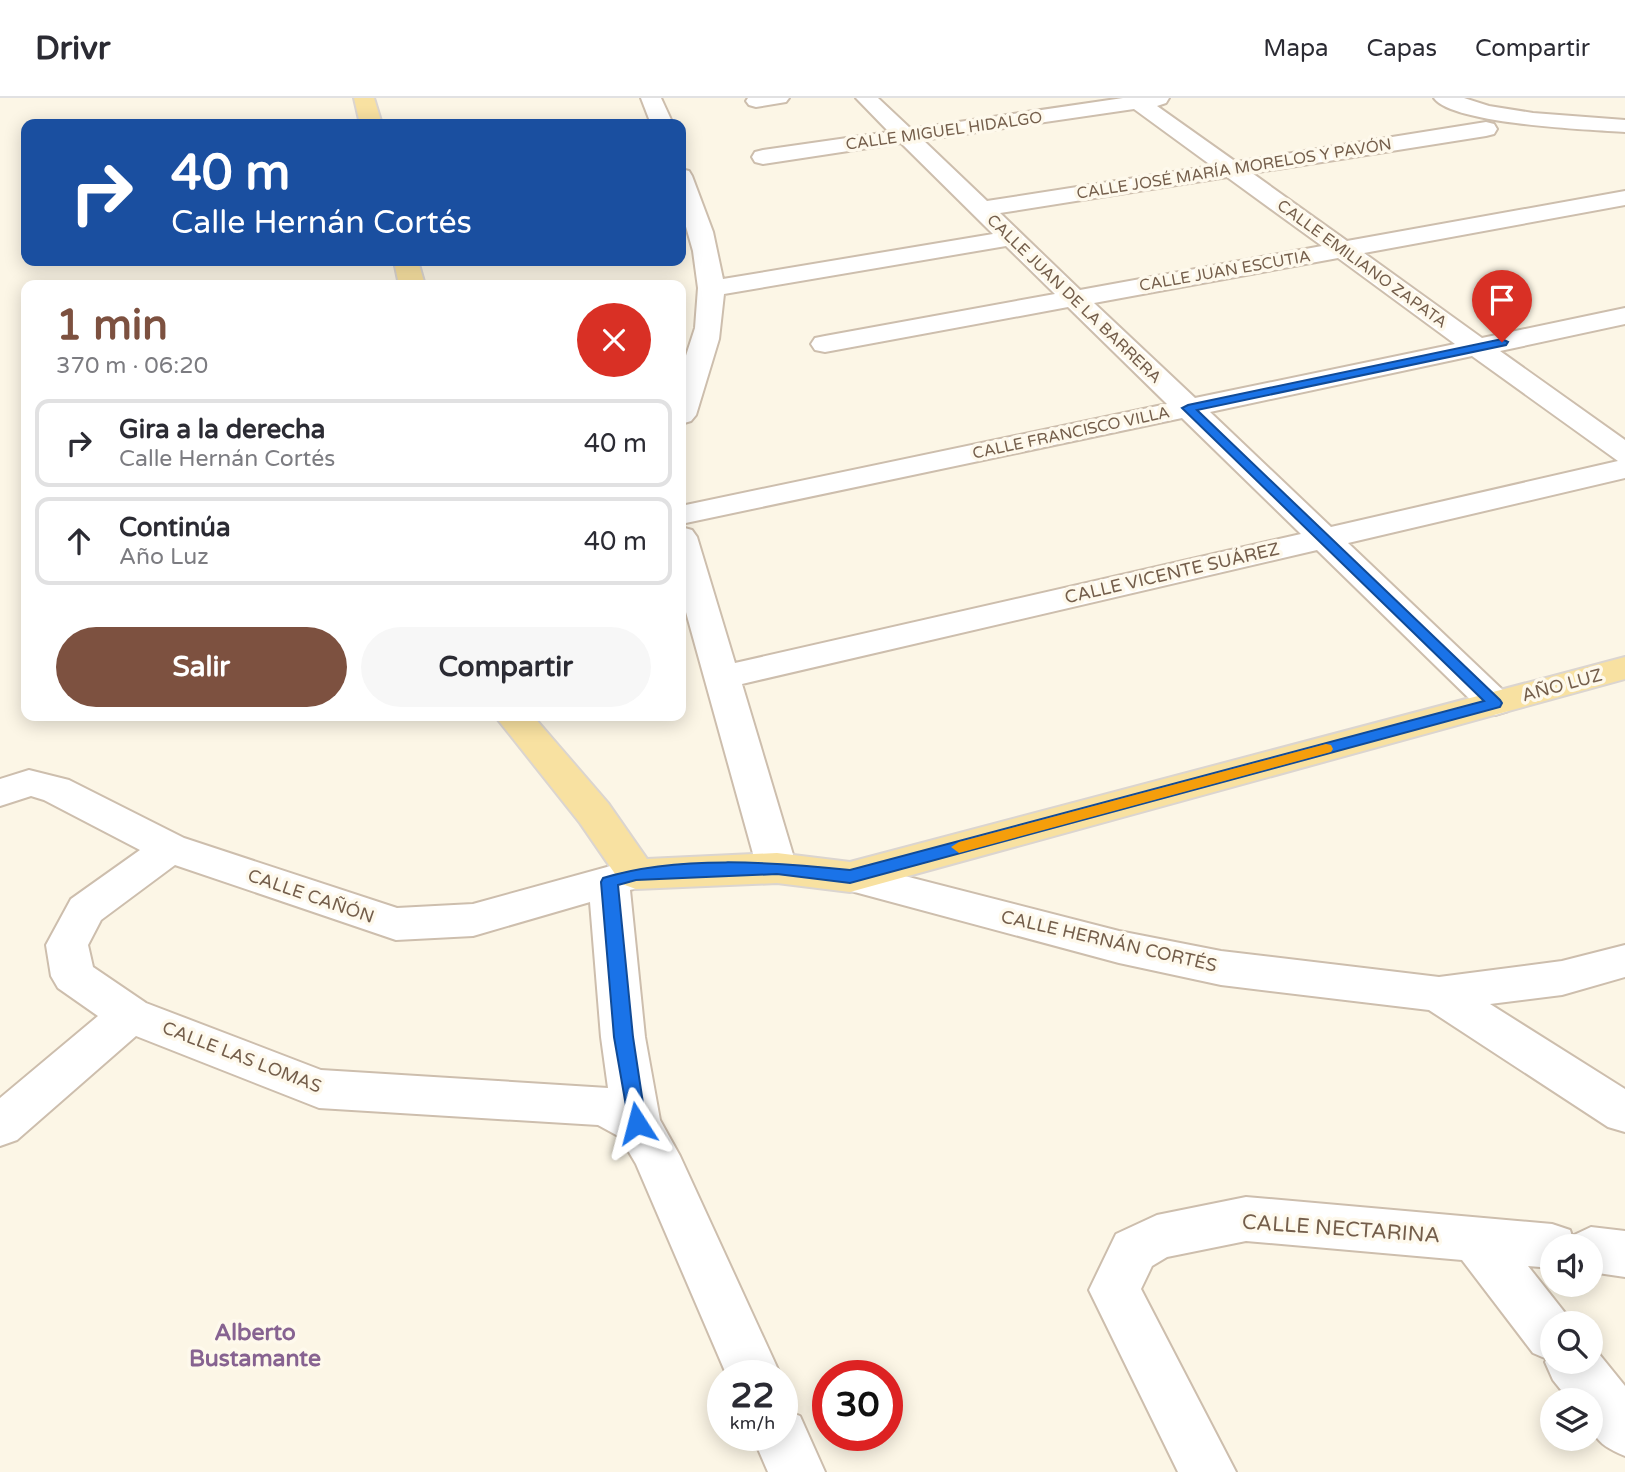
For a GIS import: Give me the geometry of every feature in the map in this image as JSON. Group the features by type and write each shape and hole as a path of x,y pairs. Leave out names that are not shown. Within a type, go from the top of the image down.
{"main road":[{"path":"364,98 370,119"},
{"name":"AÑO LUZ","path":"850,877 1625,668"},
{"path":"517,721 594,813 623,878"},
{"name":"CALLE HERNÁN CORTÉS","path":"623,878 777,868 850,877"}],"street":[{"path":"651,98 660,119"},
{"path":"756,101 779,98"},
{"name":"CALLE JUAN DE LA BARRERA","path":"866,98 1495,703"},
{"name":"CALLE MIGUEL HIDALGO","path":"763,157 1136,100 1167,98"},
{"path":"1444,98 1467,108 1519,118 1625,125"},
{"name":"CALLE EMILIANO ZAPATA","path":"1136,100 1625,454"},
{"name":"CALLE JOSÉ MARÍA MORELOS Y PAVÓN","path":"982,209 1486,129"},
{"path":"686,190 704,242 713,288 708,330 686,399"},
{"name":"CALLE JUAN ESCUTIA","path":"825,344 1625,198"},
{"path":"713,288 1012,238"},
{"name":"CALLE FRANCISCO VILLA","path":"686,514 1625,316"},
{"name":"CALLE VICENTE SUÁREZ","path":"720,678 1625,469"},
{"path":"686,555 777,868"},
{"name":"CALLE CAÑÓN","path":"0,793 29,783 55,789 170,848 396,925 473,920 623,878"},
{"name":"CALLE LAS LOMAS","path":"170,848 86,910 67,945 73,976 130,1014 319,1090 605,1106 637,1123"},
{"name":"CALLE HERNÁN CORTÉS","path":"850,877 1119,947 1221,968 1439,994 1562,978 1625,961"},
{"path":"623,878 623,1037 637,1123 656,1156 747,1360"},
{"path":"1439,994 1625,1113"},
{"path":"0,1126 130,1014"},
{"name":"CALLE NECTARINA","path":"1208,1472 1115,1290 1134,1250 1157,1237 1246,1219 1540,1245"},
{"path":"1475,1238 1540,1321"},
{"path":"1603,1251 1625,1254"},
{"path":"1581,1374 1625,1429"},
{"path":"787,1451 797,1472"}],"slow traffic":[{"path":"959,847 1326,749"}],"district":[{"name":"Alberto Bustamante","path":"255,1346"}],"route":[{"path":"637,1123 623,1037 609,882 636,874 777,868 850,877 1495,703 1188,408 1502,342"}]}
